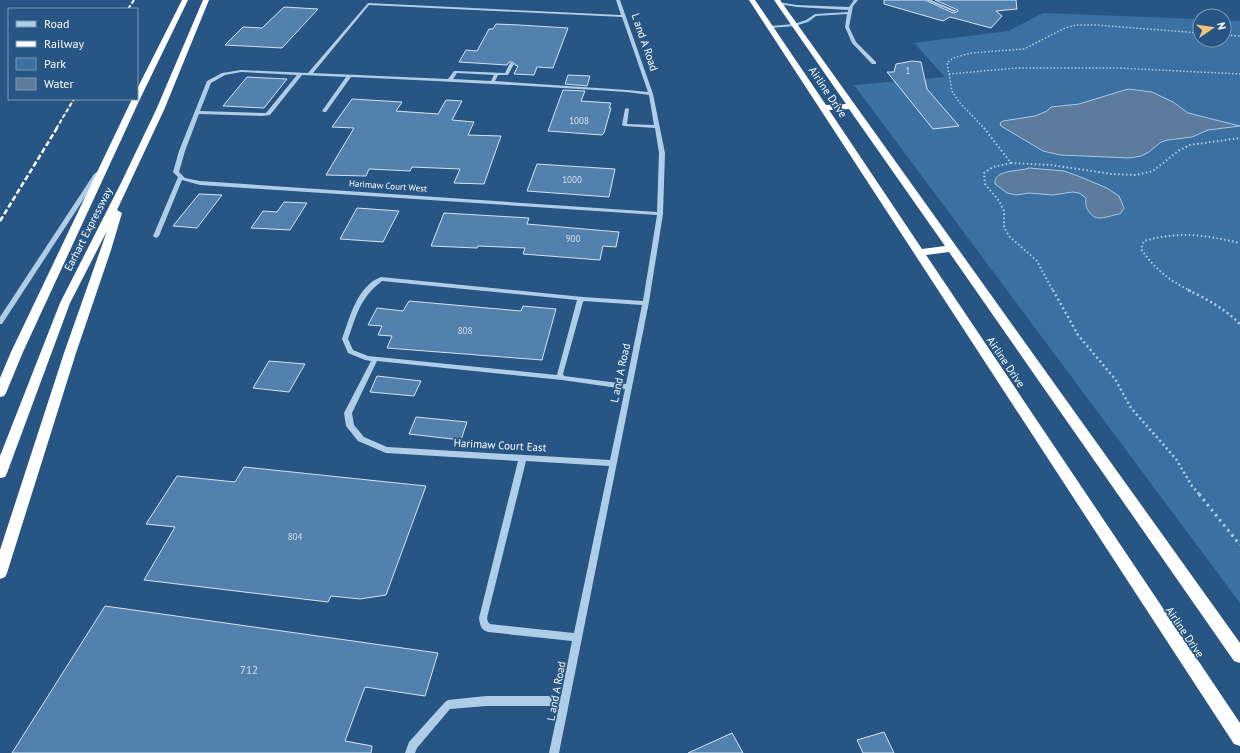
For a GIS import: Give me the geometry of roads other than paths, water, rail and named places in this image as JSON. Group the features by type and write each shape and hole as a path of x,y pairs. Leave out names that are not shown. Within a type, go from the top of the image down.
{"highway":[{"path":"147,76 176,0"},
{"name":"Earhart Expressway","path":"138,94 185,0"},
{"name":"Earhart Expressway","path":"0,474 66,303 126,183 160,110 206,0"},
{"path":"200,15 211,0"},
{"name":"Airline Drive","path":"752,0 1240,738"},
{"name":"Airline Drive","path":"778,2 1240,656"},
{"name":"Earhart Expressway","path":"0,392 135,100"},
{"path":"823,108 852,106"},
{"path":"0,573 70,353 106,250 126,183"},
{"path":"918,253 952,248"}],"street":[{"name":"L and A Road","path":"554,753 612,463 646,303 660,214 662,153 651,94 618,0"},
{"path":"856,0 850,11 847,27 854,43 874,63"},
{"path":"928,0 956,11"},
{"path":"778,2 808,8 830,7 850,11"},
{"path":"310,73 368,4 624,16"},
{"path":"808,8 815,15"},
{"path":"770,28 794,26 807,21 815,15 850,11"},
{"path":"449,81 456,72 506,74 512,64"},
{"path":"156,236 180,177 176,172 182,151 209,82 224,74 242,71 310,73 492,82 651,94"},
{"path":"198,112 268,114 301,73"},
{"path":"492,82 497,74"},
{"path":"324,111 350,75"},
{"path":"626,109 624,125 657,127"},
{"path":"0,322 110,155"},
{"name":"Harimaw Court West","path":"180,177 182,179 200,183 660,214"},
{"path":"628,387 561,376 367,358 350,351 345,339 361,298 369,287 381,279 582,300 646,303"},
{"path":"561,376 582,300"},
{"name":"Harimaw Court East","path":"376,359 348,413 350,426 361,439 386,450 612,463"},
{"path":"523,457 483,618 484,624 488,628 578,638"},
{"path":"410,753 412,745 448,705 486,701 565,701"}],"water":[{"path":"1128,89 1152,92 1173,102 1188,113 1240,126 1208,130 1192,137 1161,142 1149,152 1141,156 1130,158 1060,155 1043,151 1001,126 1000,123 1003,121 1035,116 1047,111 1051,107 1079,104"},
{"path":"1029,168 1064,171 1107,188 1119,196 1124,208 1120,214 1104,218 1096,218 1088,209 1086,198 1079,193 1073,192 1053,195 1029,193 1016,195 1007,193 995,184 995,179 1002,173"}],"railway":[{"path":"129,8 134,0"},
{"path":"56,129 73,100"},
{"path":"0,221 57,128"}]}
